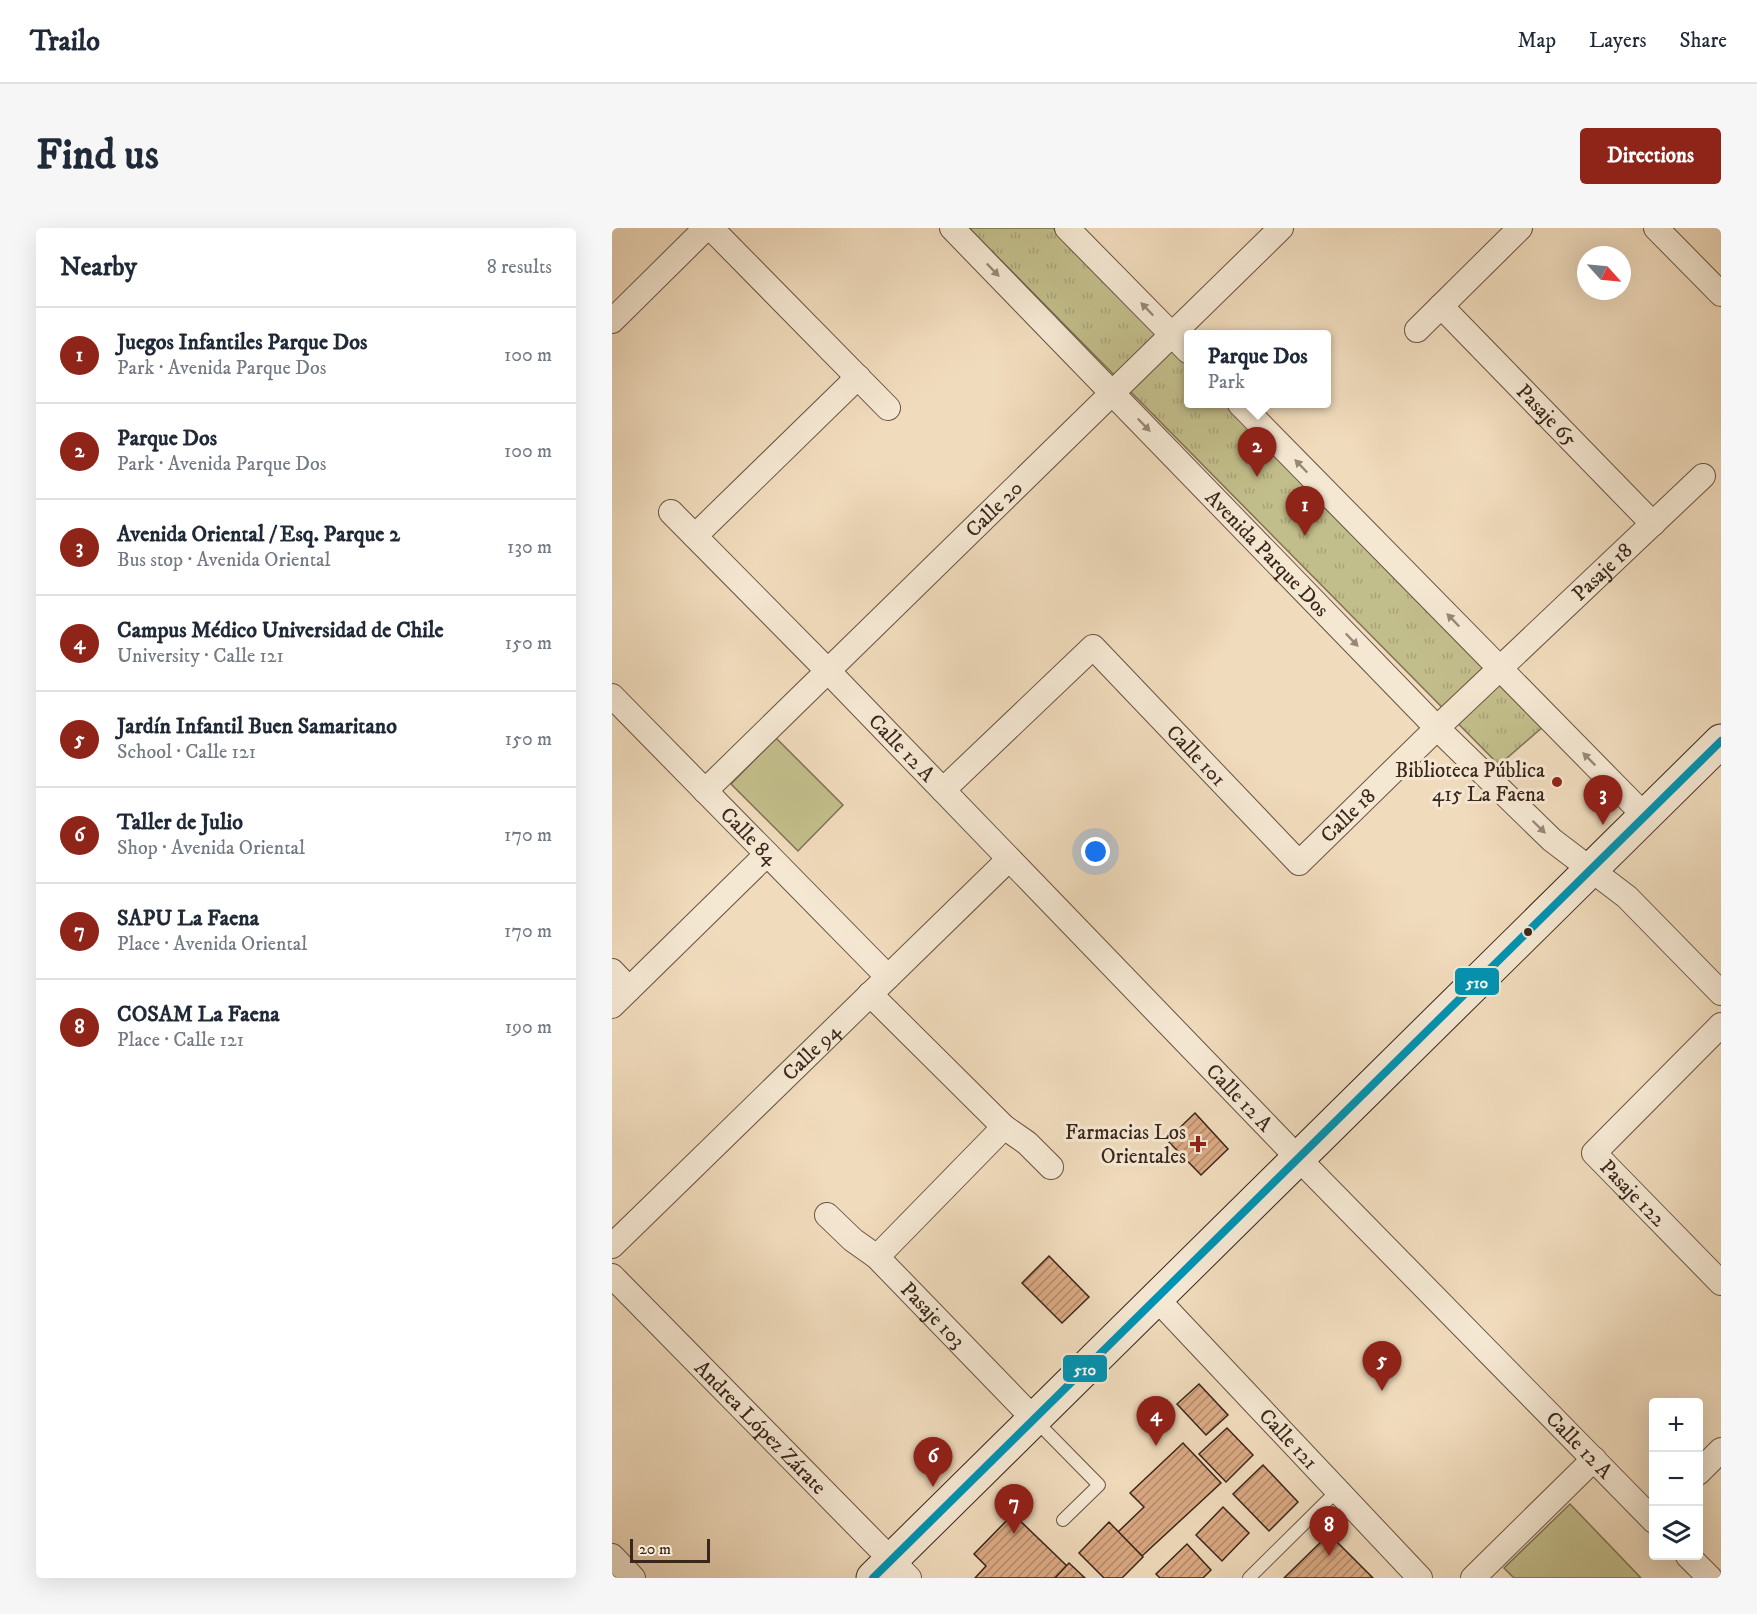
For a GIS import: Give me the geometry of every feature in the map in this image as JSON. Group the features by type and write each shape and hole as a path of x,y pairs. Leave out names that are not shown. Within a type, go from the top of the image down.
{"main road":[{"path":"891,1572 1035,1420 1721,741"}],"street":[{"path":"612,321 706,228"},
{"path":"711,228 888,408"},
{"name":"Avenida Parque Dos","path":"952,228 1437,728 1552,840 1627,897 1721,993"},
{"path":"1067,228 1180,343"},
{"name":"Calle 20","path":"1191,330 1281,228"},
{"path":"1417,330 1520,228"},
{"path":"1656,228 1721,294"},
{"name":"Pasaje 65","path":"1441,306 1653,524"},
{"name":"Calle 20","path":"705,791 1113,393 1180,343"},
{"path":"695,536 858,377"},
{"path":"1244,408 1645,816"},
{"name":"Pasaje 18","path":"1501,669 1703,476"},
{"name":"Calle 12 A","path":"671,512 828,671 1298,1158 1649,1515"},
{"name":"Calle 101","path":"943,790 1093,647 1299,863"},
{"name":"Calle 18","path":"1299,863 1501,669"},
{"name":"Calle 84","path":"612,696 888,977"},
{"path":"612,1006 767,854"},
{"name":"Calle 94","path":"612,1246 1009,859"},
{"path":"612,971 629,988"},
{"path":"870,994 1004,1126 1028,1143 1051,1167"},
{"name":"Pasaje 122","path":"1721,1025 1594,1153 1721,1283"},
{"path":"877,1257 1004,1126"},
{"name":"Pasaje 103","path":"827,1215 853,1240 877,1257 1035,1420"},
{"name":"Andrea López Zárate","path":"612,1276 891,1572"},
{"name":"Calle 121","path":"1156,1299 1420,1578"},
{"path":"1703,1468 1721,1450"},
{"path":"1476,1577 1593,1459"},
{"path":"612,1556 633,1578"},
{"path":"1692,1560 1710,1578"}],"lane":[{"path":"1035,1420 1099,1485 1063,1520"},
{"path":"1250,1578 1337,1491"}],"green space":[{"path":"969,228 1053,228 1184,361 1184,408 1230,408 1544,726 1499,765"},
{"path":"776,738 843,805 798,851 731,784"},
{"path":"1570,1504 1641,1578 1514,1578 1504,1568"}],"building":[{"name":"Farmacias Los Orientales","path":"1195,1113 1228,1149 1201,1175 1167,1140"},
{"path":"1049,1256 1089,1297 1062,1323 1022,1283"},
{"path":"1199,1384 1228,1415 1206,1435 1177,1404"},
{"path":"1227,1428 1253,1455 1226,1482 1199,1454"},
{"path":"1183,1443 1221,1483 1142,1556 1118,1532 1144,1507 1130,1493"},
{"path":"1263,1465 1298,1502 1269,1531 1233,1494"},
{"path":"1223,1507 1249,1533 1222,1561 1196,1535"},
{"path":"1013,1514 1067,1566 1055,1578 975,1578 986,1566 974,1554"},
{"path":"1109,1522 1143,1557 1122,1578 1104,1578 1079,1553"},
{"path":"1329,1534 1373,1578 1284,1578"},
{"path":"1187,1544 1211,1570 1203,1578 1160,1578 1156,1574"},
{"path":"1069,1563 1085,1578 1055,1578"}],"transit line":[{"name":"510","path":"873,1578 1721,741"}],"place":[{"name":"Parque Dos","path":"1257,477"},
{"name":"Juegos Infantiles Parque Dos","path":"1305,536"},
{"name":"Biblioteca Pública 415 La Faena","path":"1557,782"},
{"name":"Avenida Oriental / Esq. Parque 2","path":"1603,825"},
{"name":"Farmacias Los Orientales","path":"1198,1144"},
{"name":"Jardín Infantil Buen Samaritano","path":"1382,1391"},
{"name":"Campus Médico Universidad de Chile","path":"1156,1446"},
{"name":"Taller de Julio","path":"933,1487"},
{"name":"SAPU La Faena","path":"1014,1534"},
{"name":"COSAM La Faena","path":"1329,1556"}]}
